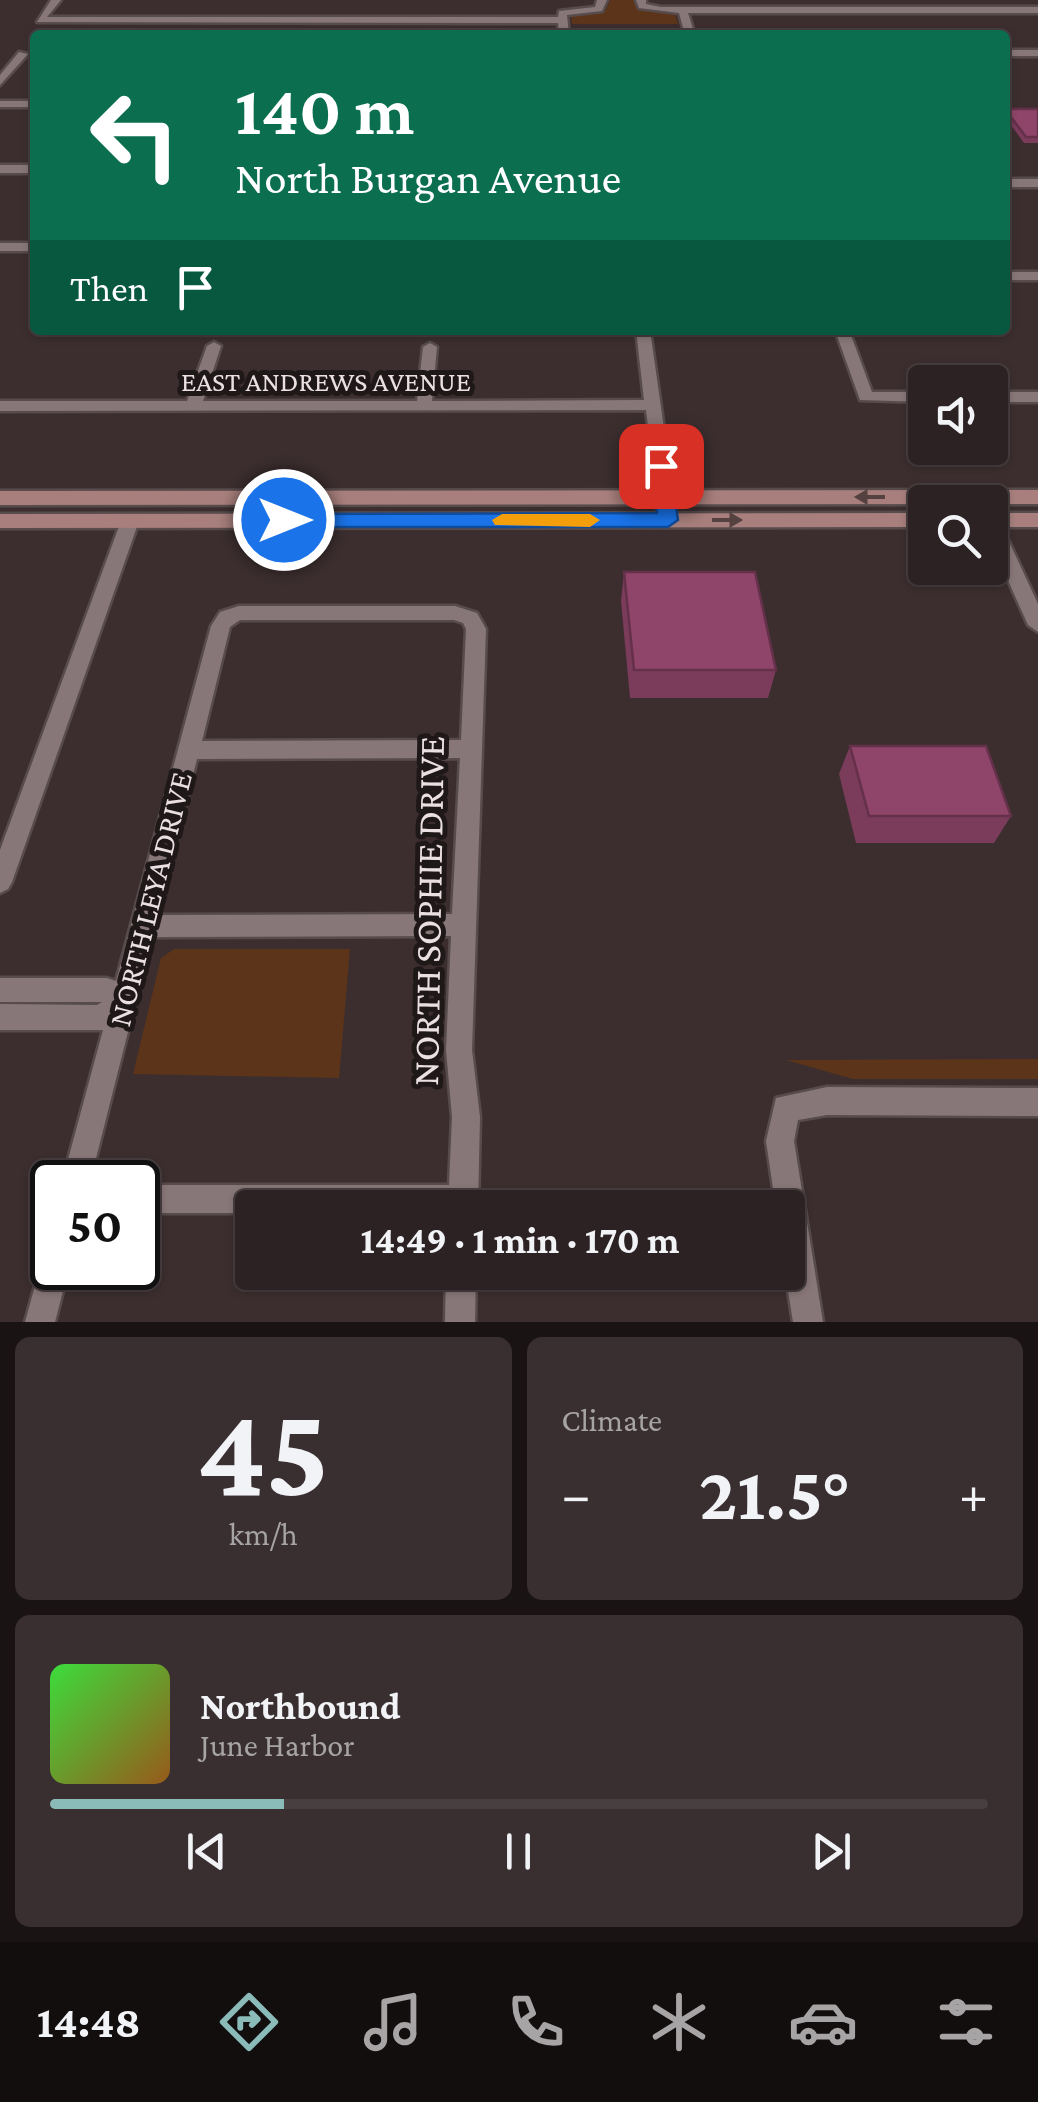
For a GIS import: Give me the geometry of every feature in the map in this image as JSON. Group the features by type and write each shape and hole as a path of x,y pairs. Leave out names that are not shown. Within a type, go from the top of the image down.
{"main road":[{"path":"0,508 666,509 1038,497"},
{"path":"0,498 132,510"},
{"path":"0,520 144,509 300,508 386,499 908,519"},
{"path":"1008,520 1038,520"}],"street":[{"path":"56,0 40,20 562,20"},
{"path":"563,30 562,13 599,8 602,0"},
{"path":"641,0 642,6 650,10 1038,10"},
{"path":"254,20 262,5"},
{"path":"140,20 149,6"},
{"path":"368,20 372,7"},
{"path":"482,20 483,8"},
{"path":"683,10 689,30"},
{"path":"1010,53 1038,53"},
{"path":"0,54 29,54"},
{"path":"0,82 29,54"},
{"path":"0,104 30,104"},
{"path":"0,169 30,169"},
{"path":"1010,182 1038,182"},
{"path":"0,247 30,247"},
{"path":"1010,276 1038,276"},
{"path":"644,335 666,509"},
{"path":"844,335 866,397 908,397"},
{"path":"194,406 214,346"},
{"path":"424,405 430,348"},
{"path":"1008,397 1038,397"},
{"name":"EAST ANDREWS AVENUE","path":"0,406 653,405"},
{"path":"0,882 132,510"},
{"path":"1008,560 1038,626"},
{"name":"NORTH SOPHIE DRIVE","path":"227,617 239,613 454,613 470,618 476,629 459,1050 466,1117 464,1190"},
{"name":"NORTH LEYA DRIVE","path":"82,1160 221,626 227,617"},
{"path":"188,750 470,749"},
{"path":"144,926 463,925"},
{"path":"34,1018 47,1003 41,989"},
{"path":"0,990 107,990 124,1003 100,1018 0,1018"},
{"path":"808,1322 780,1141 786,1108 827,1101 1038,1102"},
{"path":"160,1199 235,1200"},
{"path":"40,1322 48,1290"},
{"path":"460,1322 461,1290"}],"shaded area":[{"path":"610,0 634,0 639,9 675,14 678,24 572,24 571,15 606,10"},
{"path":"174,949 350,949 339,1078 133,1074 161,958"},
{"path":"1038,1059 1038,1079 853,1079 786,1060"}],"building":[{"path":"1010,109 1038,109 1038,137 1026,137 1010,116"},
{"path":"624,572 755,572 776,670 634,670"},
{"path":"850,746 986,746 1011,816 869,816"}],"slow traffic":[{"path":"502,520 590,520"}],"route":[{"path":"284,520 668,520 661,466"}]}
